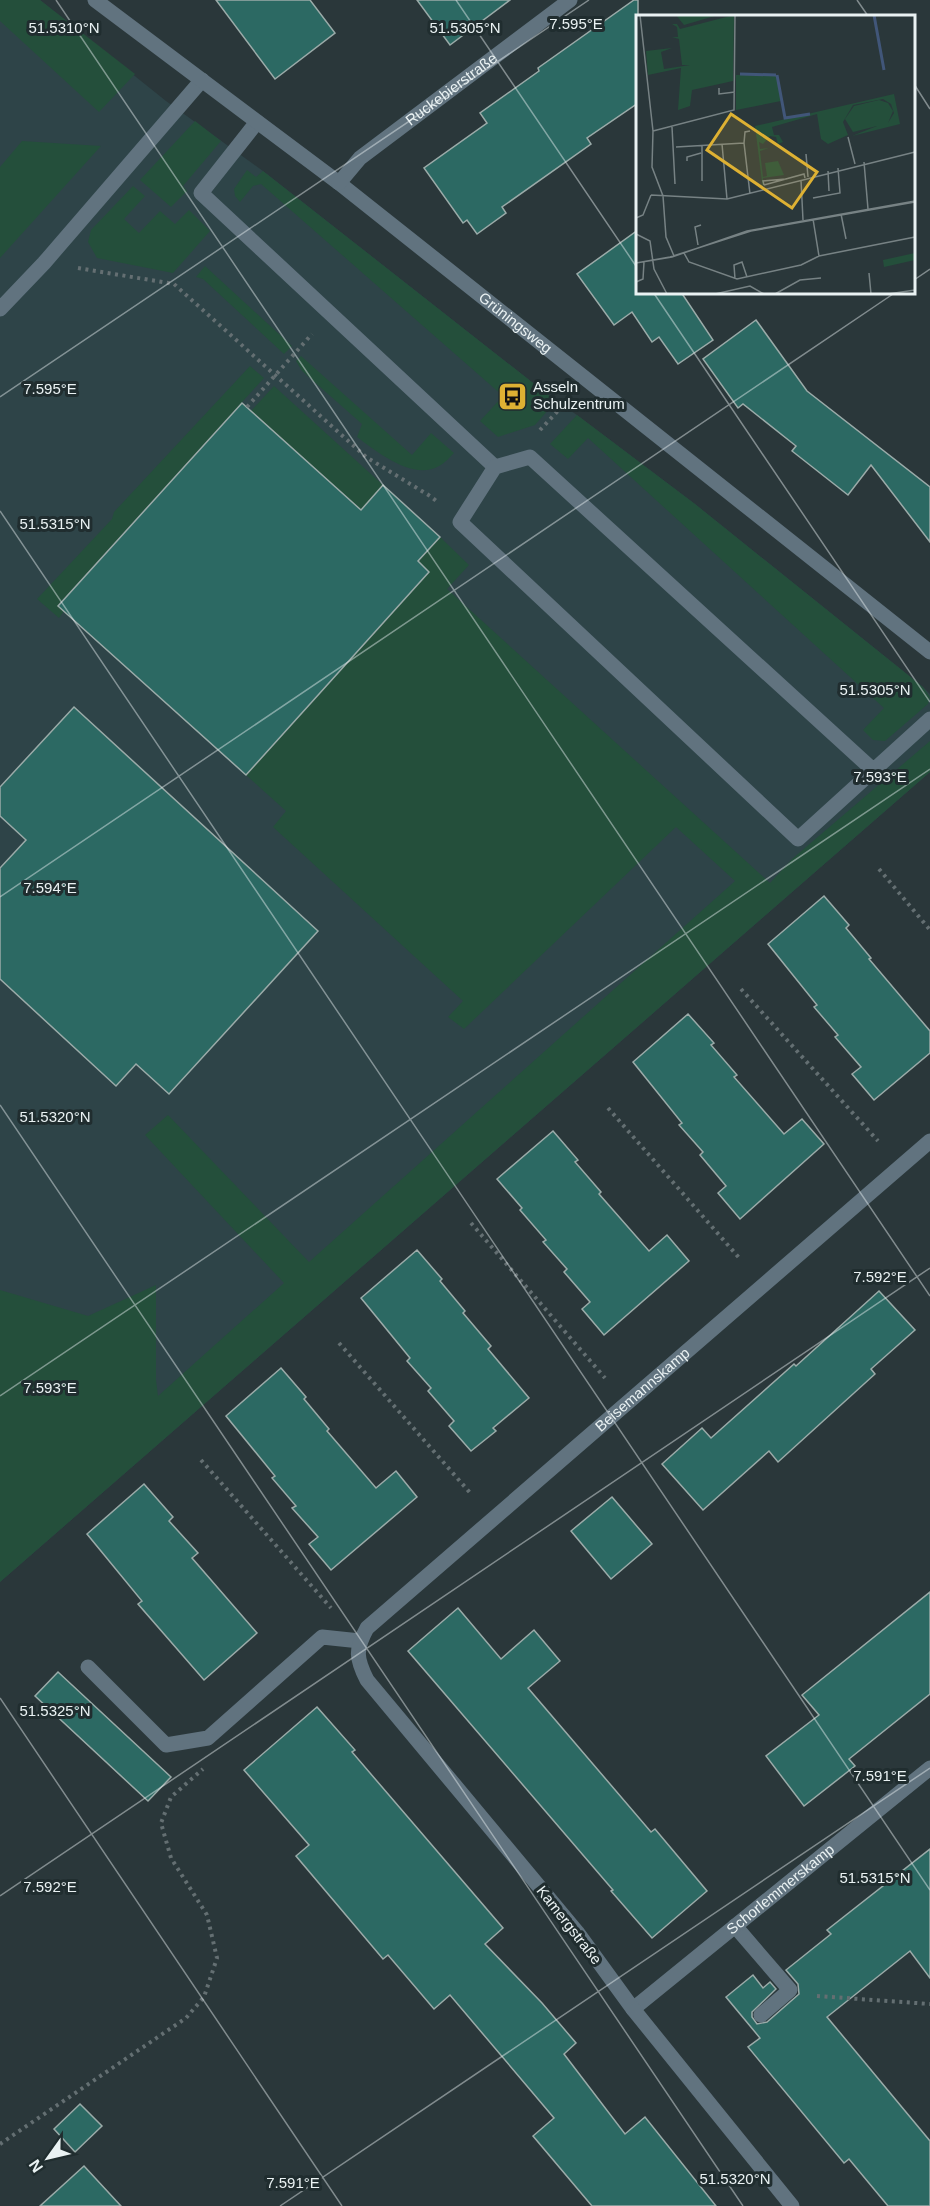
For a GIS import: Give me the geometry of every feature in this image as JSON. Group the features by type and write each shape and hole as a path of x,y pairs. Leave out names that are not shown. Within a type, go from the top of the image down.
{"street":[{"name":"Grüningsweg","path":"95,0 339,183 930,652"},
{"name":"Ruckebierstraße","path":"339,183 360,158 570,0"},
{"path":"0,309 44,263 202,80"},
{"path":"257,122 201,193 495,467"},
{"path":"873,771 530,457 495,467 460,522 798,838 873,771 930,719"},
{"name":"Beisemannskamp","path":"360,1641 367,1629 376,1621 930,1141"},
{"path":"88,1667 166,1745 207,1738 322,1637 360,1641"},
{"name":"Kamergstraße","path":"360,1641 357,1660 367,1680 577,1932 633,2009 792,2206"},
{"name":"Schorlemmerskamp","path":"633,2009 930,1768"},
{"path":"735,1926 790,1990 760,2015"}],"path":[{"path":"44,263 174,284 366,457 430,496 460,522"},
{"path":"247,407 330,313"},
{"path":"540,430 563,406"},
{"path":"879,869 930,930"},
{"path":"741,989 878,1141"},
{"path":"609,1108 741,1260"},
{"path":"471,1223 605,1378"},
{"path":"339,1343 472,1495"},
{"path":"201,1460 331,1608"},
{"path":"0,2144 186,2018 204,1997 217,1958 207,1916 171,1858 161,1823 171,1797 211,1762"},
{"path":"790,1990 810,1995 930,2004"}],"shaded area":[{"path":"0,0 40,0 166,101 263,171 556,401 695,504 923,687 930,694 930,772 0,1582"}],"green space":[{"path":"0,0 40,0 135,74 99,112 0,21"},
{"path":"195,121 221,141 183,186 187,191 171,207 140,180"},
{"path":"22,141 101,146 0,258 0,167"},
{"path":"247,170 256,177 263,171 556,401 535,425 498,437 480,421 503,396 261,184 253,186 240,202 235,196 234,189"},
{"path":"133,186 145,196 124,219 139,233 160,211 175,224 189,210 210,231 173,273 97,258 88,242 91,230"},
{"path":"205,266 292,346 284,354 203,279 196,277"},
{"path":"301,356 412,455 431,433 454,453 441,465 429,470 407,467 385,457 357,437 362,424 302,371 296,361"},
{"path":"250,366 264,378 58,605 64,611 59,618 37,599 112,519 114,512"},
{"path":"274,386 383,485 361,510 251,411"},
{"path":"577,415 695,504 923,687 930,697 928,704 885,741 873,740 863,730 884,708 588,438 568,459 550,444"},
{"path":"440,537 469,565 447,589 770,883 792,859 930,741 930,772 0,1582 0,1290 88,1316 156,1285 158,1396 284,1283 145,1135 168,1115 309,1262 735,881 676,827 464,1029 448,1017 463,1001 273,827 286,811 246,775 429,572 418,561"}],"building":[{"path":"216,0 310,0 335,33 275,79"},
{"path":"417,0 510,0 450,45"},
{"path":"634,0 638,0 636,104 587,138 591,144 502,207 506,213 477,234 467,220 463,223 424,168 487,123 480,113 539,71 538,68"},
{"path":"636,231 636,294 682,294 713,340 678,364 659,337 652,342 632,312 614,325 577,274"},
{"path":"756,320 807,391 930,487 930,542 871,465 848,495 792,451 796,446 743,404 738,408 703,359"},
{"path":"242,403 361,510 383,485 440,537 418,561 429,572 246,775 58,606"},
{"path":"74,707 318,931 169,1094 136,1064 116,1086 0,979 0,868 26,840 0,816 0,787"},
{"path":"824,896 849,925 846,928 871,958 869,959 930,1031 930,1053 874,1100 852,1074 861,1067 835,1037 838,1035 814,1007 817,1005 768,944"},
{"path":"688,1014 714,1043 711,1045 737,1075 734,1077 784,1134 802,1119 824,1144 740,1219 718,1193 726,1186 700,1155 703,1152 679,1125 682,1123 633,1062"},
{"path":"553,1131 578,1160 575,1162 601,1192 599,1194 649,1251 667,1235 689,1261 604,1335 582,1309 590,1302 564,1272 567,1269 543,1242 546,1240 497,1179"},
{"path":"417,1250 442,1279 440,1281 465,1311 463,1313 491,1346 488,1349 529,1398 493,1428 496,1431 471,1451 449,1426 454,1421 428,1391 431,1388 407,1361 410,1358 361,1298"},
{"path":"879,1291 915,1330 871,1369 875,1374 778,1462 769,1451 703,1510 662,1464 702,1428 711,1438"},
{"path":"281,1368 306,1397 304,1399 329,1429 327,1431 376,1488 396,1471 417,1497 331,1570 309,1544 318,1537 292,1508 296,1506 272,1478 275,1476 226,1416"},
{"path":"144,1484 173,1517 169,1521 198,1553 192,1558 257,1633 204,1680 138,1604 142,1601 87,1534"},
{"path":"612,1497 652,1544 611,1579 571,1531"},
{"path":"930,1592 930,1694 849,1759 855,1766 804,1806 766,1756 819,1715 802,1695"},
{"path":"458,1608 501,1659 534,1630 560,1661 528,1688 651,1832 655,1829 707,1891 652,1938 408,1651"},
{"path":"58,1672 171,1777 148,1801 35,1696"},
{"path":"317,1707 355,1750 352,1752 503,1928 485,1944 542,2003 576,2043 564,2054 625,2134 645,2117 716,2206 592,2206 533,2136 554,2118 450,1995 434,2009 388,1955 383,1959 296,1856 309,1845 244,1770"},
{"path":"930,1849 930,1978 910,1951 827,2017 930,2141 930,2206 888,2206 849,2159 844,2163 748,2047 760,2038 726,1997 753,1975 763,1988 770,1982 776,1989 752,2012 752,2017 757,2024 767,2022 799,1994 798,1984 786,1970 831,1934 827,1930"},
{"path":"80,2104 102,2126 75,2152 54,2129"},
{"path":"84,2166 121,2206 40,2206"}],"place":[{"name":"Asseln Schulzentrum","path":"512,396"}]}
